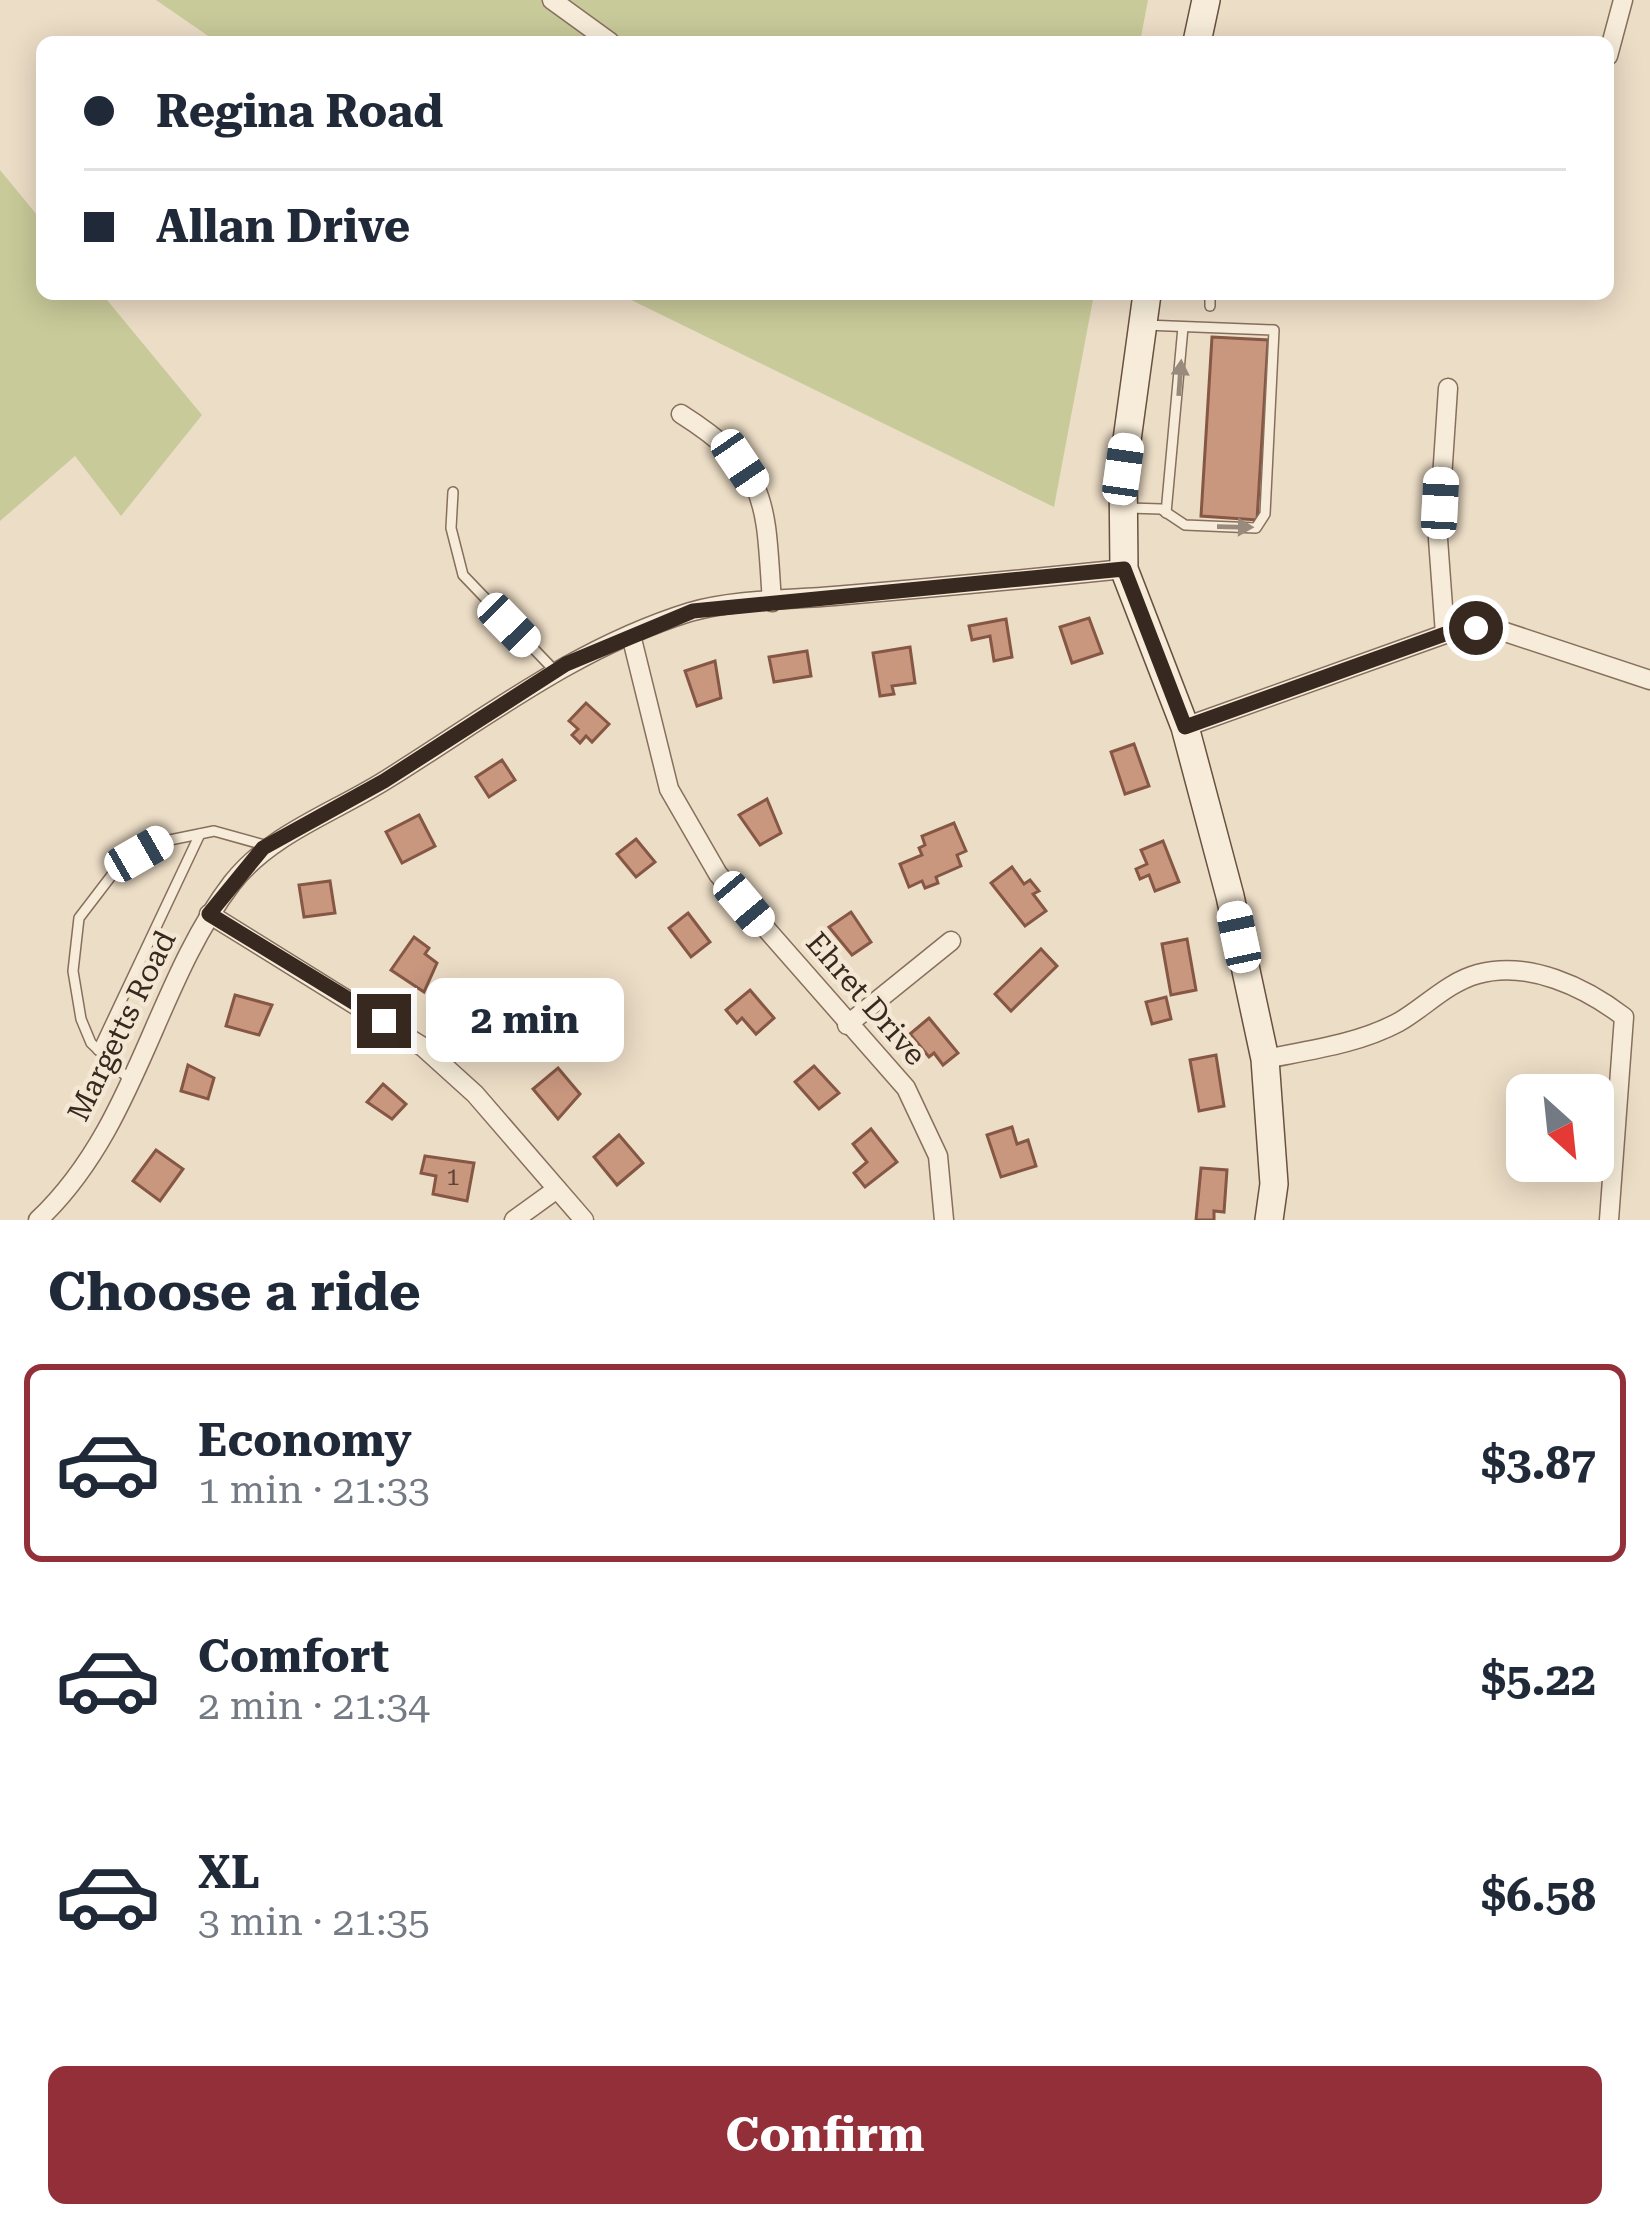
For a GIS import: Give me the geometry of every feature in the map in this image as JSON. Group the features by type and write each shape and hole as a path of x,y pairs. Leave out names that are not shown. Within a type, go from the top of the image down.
{"main road":[{"path":"1198,36 1206,0"},
{"path":"1146,300 1123,469 1124,569 1185,727 1230,896 1265,1059 1274,1184 1270,1220"}],"street":[{"path":"551,0 602,36"},
{"path":"1614,36 1624,0"},
{"path":"1445,634 1438,539 1448,388"},
{"path":"681,414 717,437 762,495 772,602"},
{"name":"Margetts Road","path":"38,1220 88,1159 132,1082 209,914 268,846 384,781 555,671 693,611 1124,569"},
{"path":"1185,727 1445,634 1496,629 1650,680"},
{"name":"Ehret Drive","path":"631,635 669,789 718,874 906,1088 938,1156 944,1220"},
{"path":"209,914 423,1047 475,1094 584,1220"},
{"path":"847,1025 951,941"},
{"path":"1265,1059 1358,1039 1399,1022 1478,974 1515,971 1554,979 1624,1017 1610,1220"},
{"path":"514,1220 557,1189"}],"lane":[{"path":"1123,507 1166,512 1185,525 1236,528 1256,528 1265,514 1274,330 1143,325"},
{"path":"1166,512 1183,326"},
{"path":"453,492 452,528 463,575 555,671"},
{"path":"132,1082 98,1050 81,1019 73,971 79,918 118,867 160,842 214,831 268,846"},
{"path":"98,1050 200,834"}],"green space":[{"path":"156,0 1148,0 1141,36 208,36"},
{"path":"0,170 36,214 36,300 107,300 202,415 121,516 75,456 0,521"},
{"path":"631,300 1093,300 1054,507"}],"building":[{"path":"1212,337 1268,340 1257,520 1201,516"},
{"path":"1089,618 1102,653 1072,663 1060,627"},
{"path":"1006,619 1012,657 994,661 990,636 972,640 969,626"},
{"path":"910,647 915,683 892,686 894,694 880,696 873,653"},
{"path":"807,651 811,676 774,682 769,657"},
{"path":"715,661 721,698 697,706 685,671"},
{"path":"586,703 609,724 592,742 586,736 580,743 572,735 578,729 569,721"},
{"path":"1134,744 1149,786 1125,794 1111,752"},
{"path":"502,760 515,780 489,797 476,777"},
{"path":"767,799 781,833 760,845 739,815"},
{"path":"419,815 435,846 402,863 386,832"},
{"path":"954,823 966,851 957,855 961,866 936,877 938,883 925,888 922,881 909,887 900,864 922,855 922,836"},
{"path":"636,839 655,862 636,877 617,854"},
{"path":"1163,841 1179,882 1155,891 1149,875 1140,879 1136,869 1147,864 1141,850"},
{"path":"1012,867 1024,884 1030,880 1039,891 1033,894 1046,911 1025,926 991,883"},
{"path":"330,881 335,913 304,917 299,885"},
{"path":"851,912 871,942 852,955 829,927"},
{"path":"688,913 710,942 691,957 669,928"},
{"path":"414,937 429,948 425,954 437,963 424,992 391,970"},
{"path":"1187,939 1196,990 1171,995 1162,944"},
{"path":"1041,949 1057,966 1011,1011 995,994"},
{"path":"750,990 774,1018 756,1034 742,1018 737,1023 726,1010"},
{"path":"507,991 523,1004 510,1019 519,1027 509,1038 515,1044 503,1057 473,1029"},
{"path":"235,995 272,1005 259,1035 226,1026"},
{"path":"1166,997 1171,1019 1152,1024 1146,1002"},
{"path":"929,1018 958,1053 943,1065 934,1053 929,1057 910,1034"},
{"path":"1216,1055 1224,1106 1199,1111 1190,1060"},
{"path":"188,1065 214,1078 208,1099 181,1091"},
{"path":"814,1066 839,1093 819,1109 795,1082"},
{"path":"558,1068 580,1094 558,1119 533,1089"},
{"path":"383,1084 406,1104 392,1119 367,1102"},
{"path":"1012,1127 1017,1144 1028,1140 1036,1166 1001,1177 987,1135"},
{"path":"871,1129 897,1162 865,1187 854,1173 867,1162 853,1144"},
{"path":"619,1135 643,1163 617,1185 594,1157"},
{"path":"156,1150 183,1169 160,1201 133,1181"},
{"path":"425,1156 474,1163 467,1201 433,1194 436,1176 421,1173"},
{"path":"1201,1168 1227,1170 1224,1212 1214,1211 1214,1220 1196,1220"}],"route":[{"path":"384,1021 209,914 263,848 384,781 566,664 693,611 1124,569 1185,727 1445,634 1476,628"}]}
